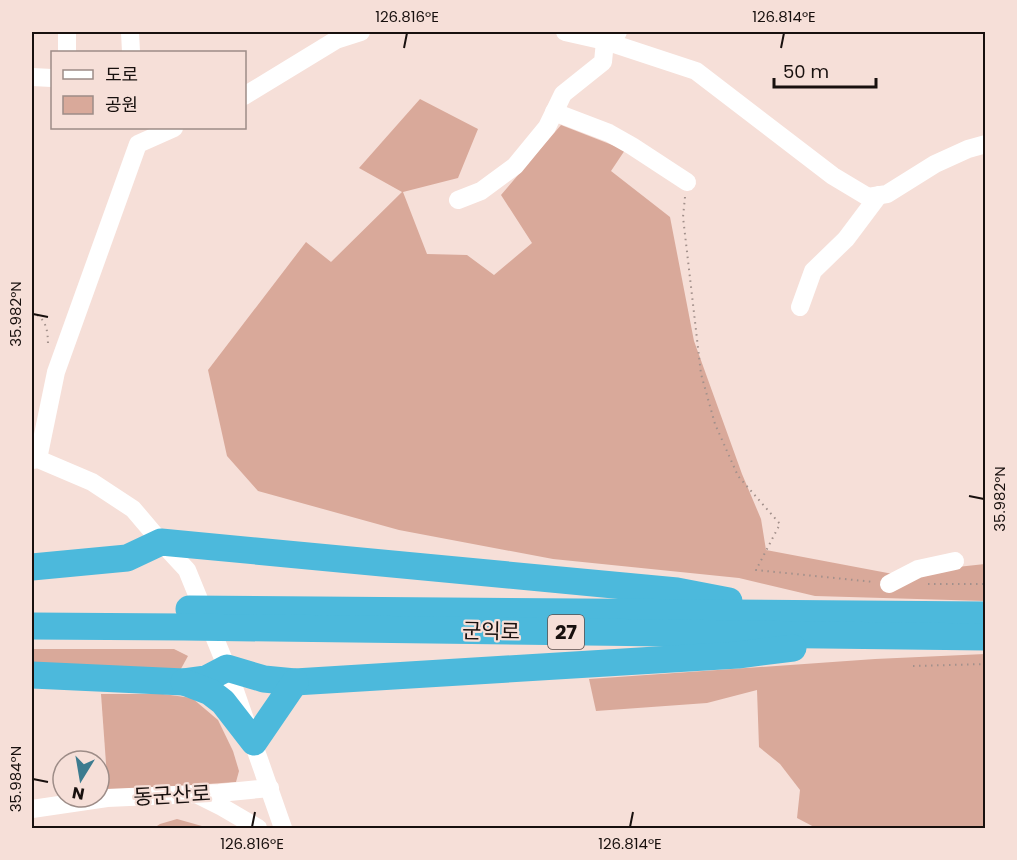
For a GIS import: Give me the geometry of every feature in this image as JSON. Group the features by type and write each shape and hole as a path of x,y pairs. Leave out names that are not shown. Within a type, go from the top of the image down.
{"highway":[{"path":"32,567 127,558 161,542 677,591 798,614"},
{"name":"군익로","path":"32,608 182,618"},
{"name":"군익로","path":"32,626 182,618 986,615"},
{"name":"군익로","path":"245,618 986,638"},
{"path":"32,675 184,682 206,679 227,668 264,679 295,682 738,656 884,636"},
{"path":"184,682 210,692 223,702 254,742 295,682"}],"street":[{"path":"67,32 67,51"},
{"path":"130,32 131,51"},
{"path":"246,95 336,40 361,32"},
{"path":"565,32 612,36 696,71 832,176 868,197 887,194 935,164 968,149 986,144"},
{"path":"458,200 481,191 515,166 547,127 563,94 603,62 612,36"},
{"path":"32,77 51,78"},
{"path":"554,112 609,133 687,182"},
{"path":"169,129 137,136 56,372 35,460 92,482 133,509 187,570 227,668 283,828"},
{"path":"800,307 813,270 846,239 879,195"},
{"path":"889,584 918,569 955,561"},
{"name":"동군산로","path":"32,809 107,798 270,788"},
{"path":"196,794 258,828"}],"path":[{"path":"687,182 683,218 700,374 715,424 738,476 780,524 756,570 889,584"},
{"path":"32,312 39,315 46,324 48,354 56,372"},
{"path":"923,584 986,584"},
{"path":"913,666 986,664"}],"green space":[{"path":"420,99 478,129 458,178 403,192 427,254 467,255 494,275 532,243 501,195 561,125 625,150 611,171 670,217 694,341 742,474 761,519 766,550 893,574 985,564 985,601 815,596 739,578 553,559 399,530 258,491 227,456 208,370 306,242 331,262 402,192 359,168"},
{"path":"32,649 174,649 188,656 177,676 32,675"},
{"path":"985,654 985,828 816,828 797,818 800,790 780,764 759,747 757,690 707,703 596,711 589,679 875,659"},
{"path":"101,694 163,694 192,698 218,720 233,751 239,771 236,782 111,791 111,749 105,749"},
{"path":"177,819 209,828 154,828"}]}
